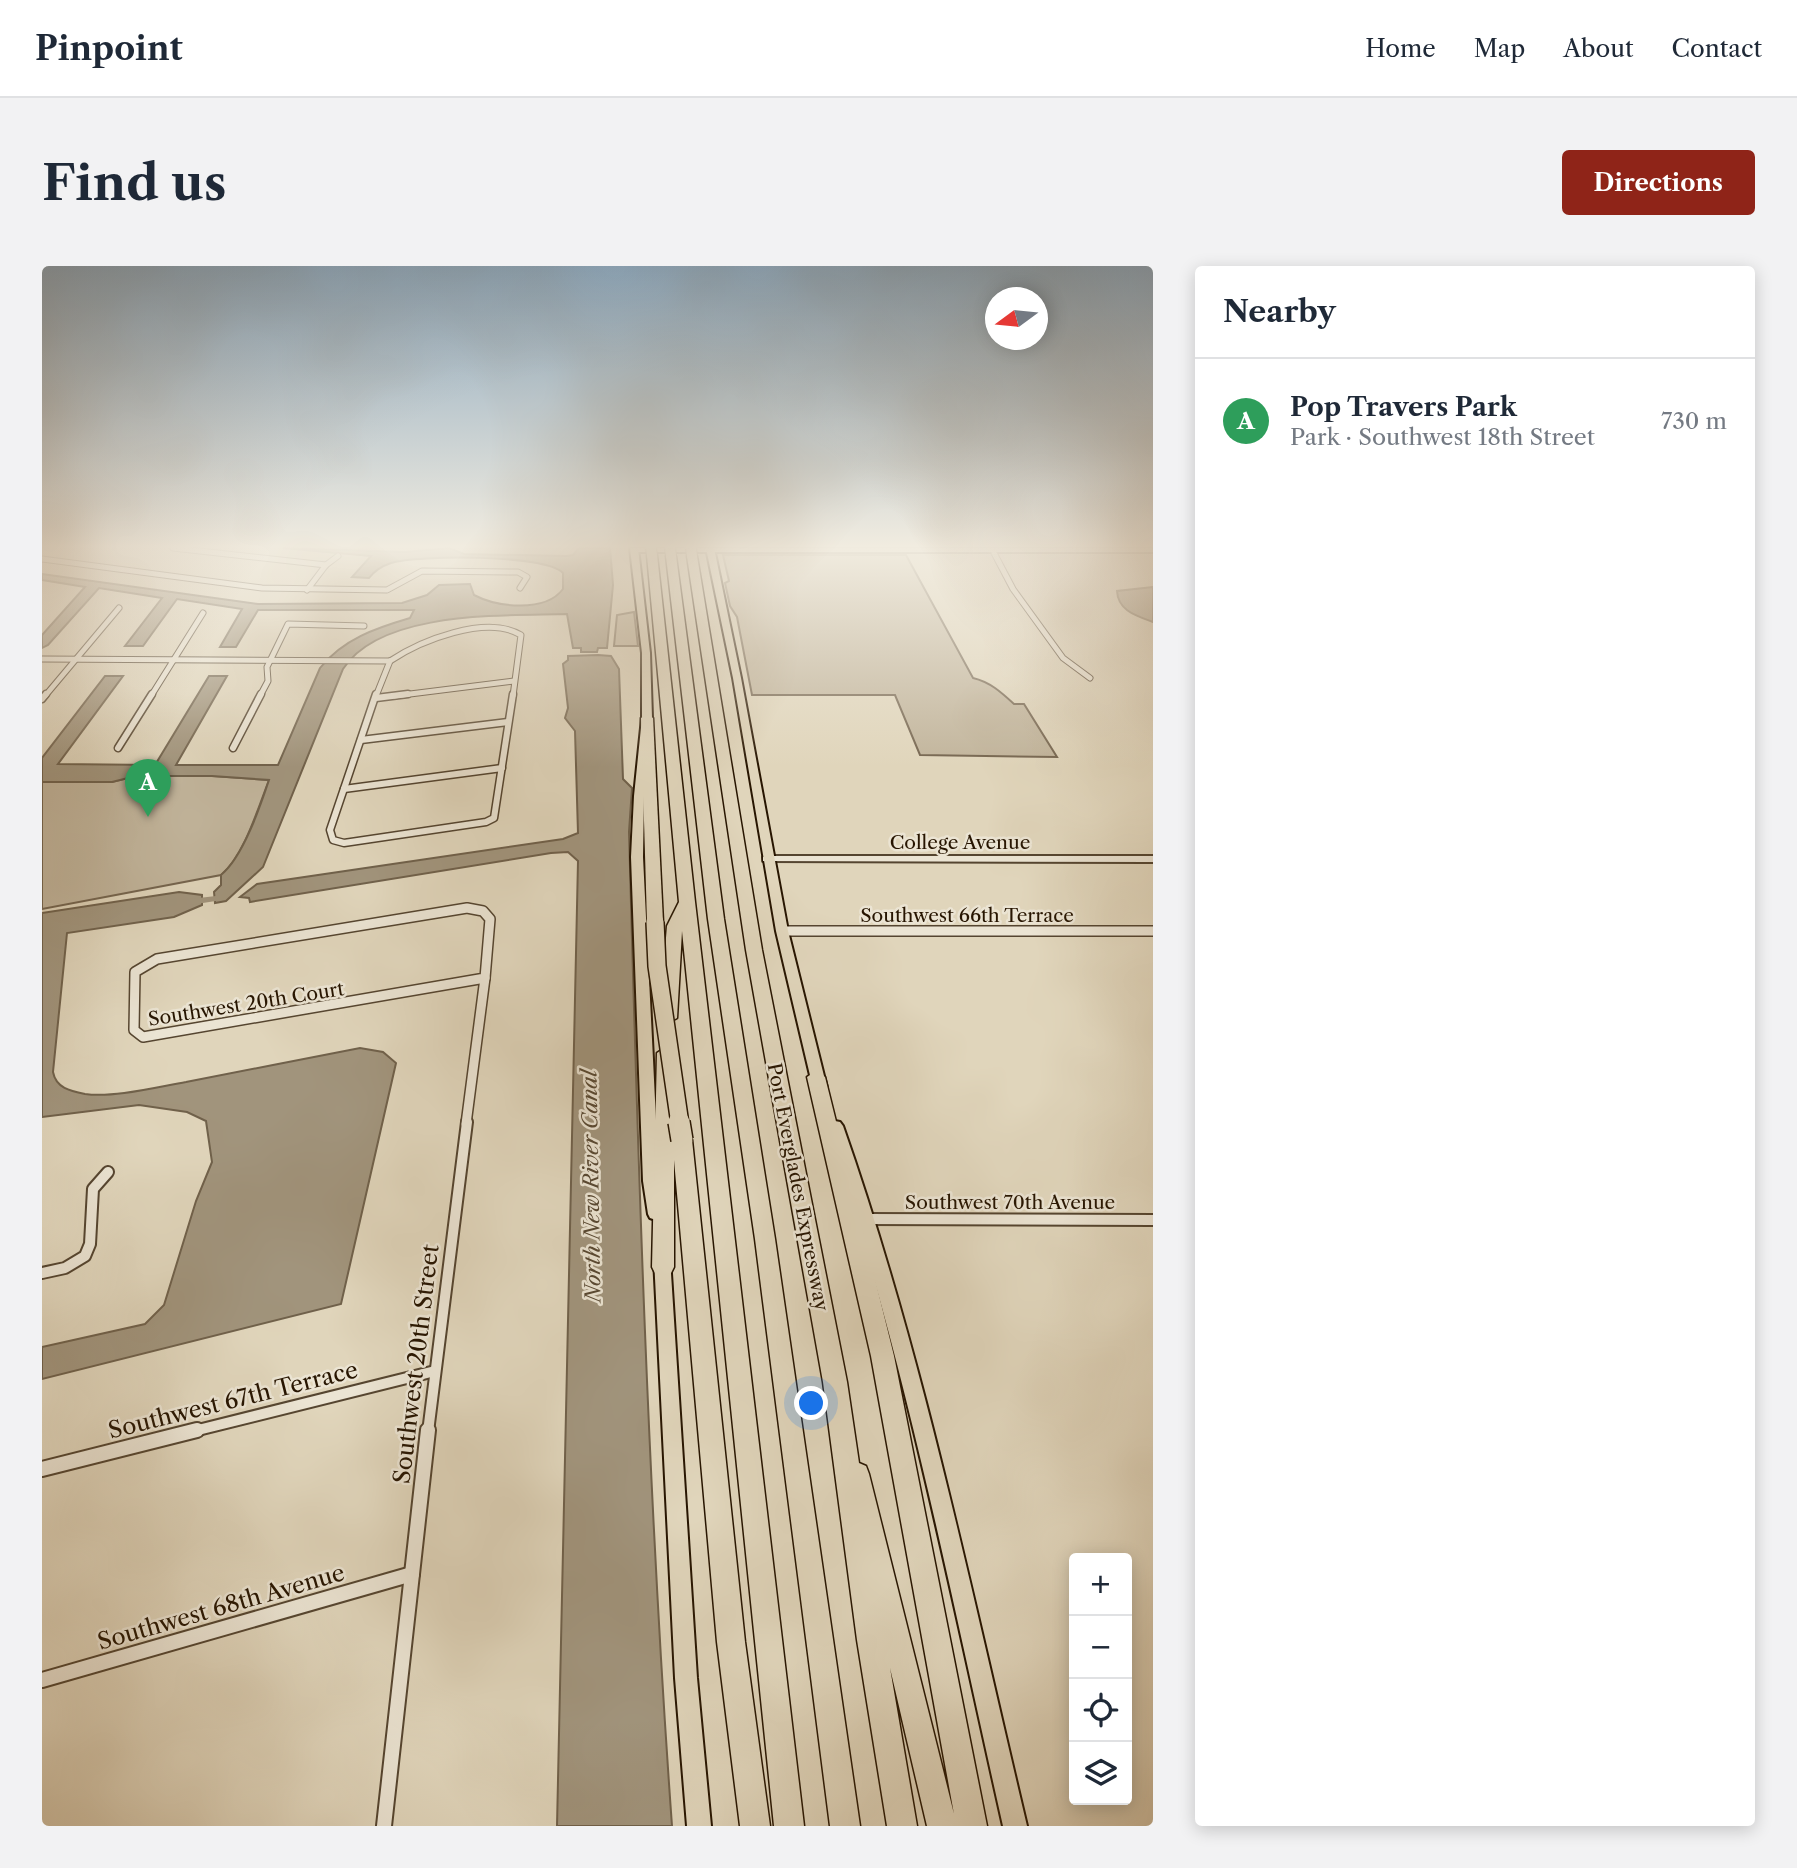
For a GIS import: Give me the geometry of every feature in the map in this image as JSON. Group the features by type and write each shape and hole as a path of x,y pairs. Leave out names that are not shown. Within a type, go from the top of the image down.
{"highway":[{"path":"659,621 687,902 789,1826"},
{"path":"679,621 716,919 765,1239 845,1826"},
{"name":"Port Everglades Expressway","path":"702,621 754,950 835,1382 871,1640 902,1826"},
{"path":"647,718 657,966 682,1140 730,1643 755,1826"},
{"path":"663,1266 666,1058 675,926 687,902"},
{"path":"816,1077 854,1222 878,1335 971,1819"},
{"path":"835,1382 942,1826"}],"main road":[{"path":"643,621 647,718 639,796 637,857 651,1181 663,1266 686,1678 699,1826"},
{"path":"725,621 767,859 816,1077 867,1219 909,1367 1015,1826"},
{"name":"College Avenue","path":"767,859 1153,859"}],"street":[{"path":"42,699 108,621"},
{"path":"118,748 198,621"},
{"path":"1036,621 1063,658 1090,678"},
{"path":"233,748 268,681 267,667 288,624 364,626"},
{"path":"509,630 521,635 497,812 494,818 486,822 344,844 333,840 330,830 390,661 407,648 464,632 509,630"},
{"path":"42,659 390,661"},
{"path":"376,698 513,681"},
{"path":"361,740 508,722"},
{"path":"344,789 502,768"},
{"name":"Southwest 20th Court","path":"483,911 467,908 157,959 135,972 134,1031 143,1037 162,1036 485,978"},
{"name":"Southwest 20th Street","path":"384,1826 435,1371 485,978 490,919 483,911"},
{"name":"Southwest 66th Terrace","path":"782,931 1153,931"},
{"path":"42,1273 65,1268 85,1256 90,1244 93,1189 108,1172"},
{"name":"Southwest 70th Avenue","path":"867,1219 1153,1220"},
{"name":"Southwest 67th Terrace","path":"42,1469 435,1371"},
{"name":"Southwest 68th Avenue","path":"42,1680 412,1574"}],"shaded area":[{"path":"616,621 635,621 638,646 614,646"},
{"path":"738,621 942,621 973,678 990,685 1014,704 1024,704 1057,757 920,755 895,695 752,695"},
{"path":"136,776 212,776 269,780 237,856 221,875 42,909 42,782 112,782"}],"water":[{"path":"55,621 70,621 42,648 42,635"},
{"path":"144,621 161,621 143,646 125,646"},
{"path":"235,621 252,621 236,647 220,647"},
{"path":"402,621 442,621 414,626 385,636 361,650 343,669 263,867 226,901 215,903 214,892 221,885 221,875 243,844 269,780 212,776 136,776 112,782 42,782 42,758 105,676 123,676 58,764 155,765 209,676 227,676 176,765 278,765 320,668 339,649 373,631"},
{"path":"568,621 610,621 607,648 598,648 597,652 581,652 581,648 573,648"},
{"name":"North New River Canal","path":"568,656 611,656 619,669 623,779 632,788 629,832 645,1329 656,1578 672,1826 557,1826 578,861 568,852 551,853 250,902 249,898 240,897 257,884 563,839 578,833 575,731 565,718 568,708 563,664 568,660"},
{"path":"179,892 202,895 202,905 174,917 67,933 53,1072 57,1082 64,1088 85,1094 109,1095 360,1048 383,1052 396,1063 341,1304 42,1379 42,1347 145,1324 164,1305 196,1201 212,1162 206,1121 187,1112 139,1105 42,1117 42,913"}],"waterway":[{"path":"190,902 219,898 222,892"}],"place":[{"name":"Pop Travers Park","path":"148,817"}]}
